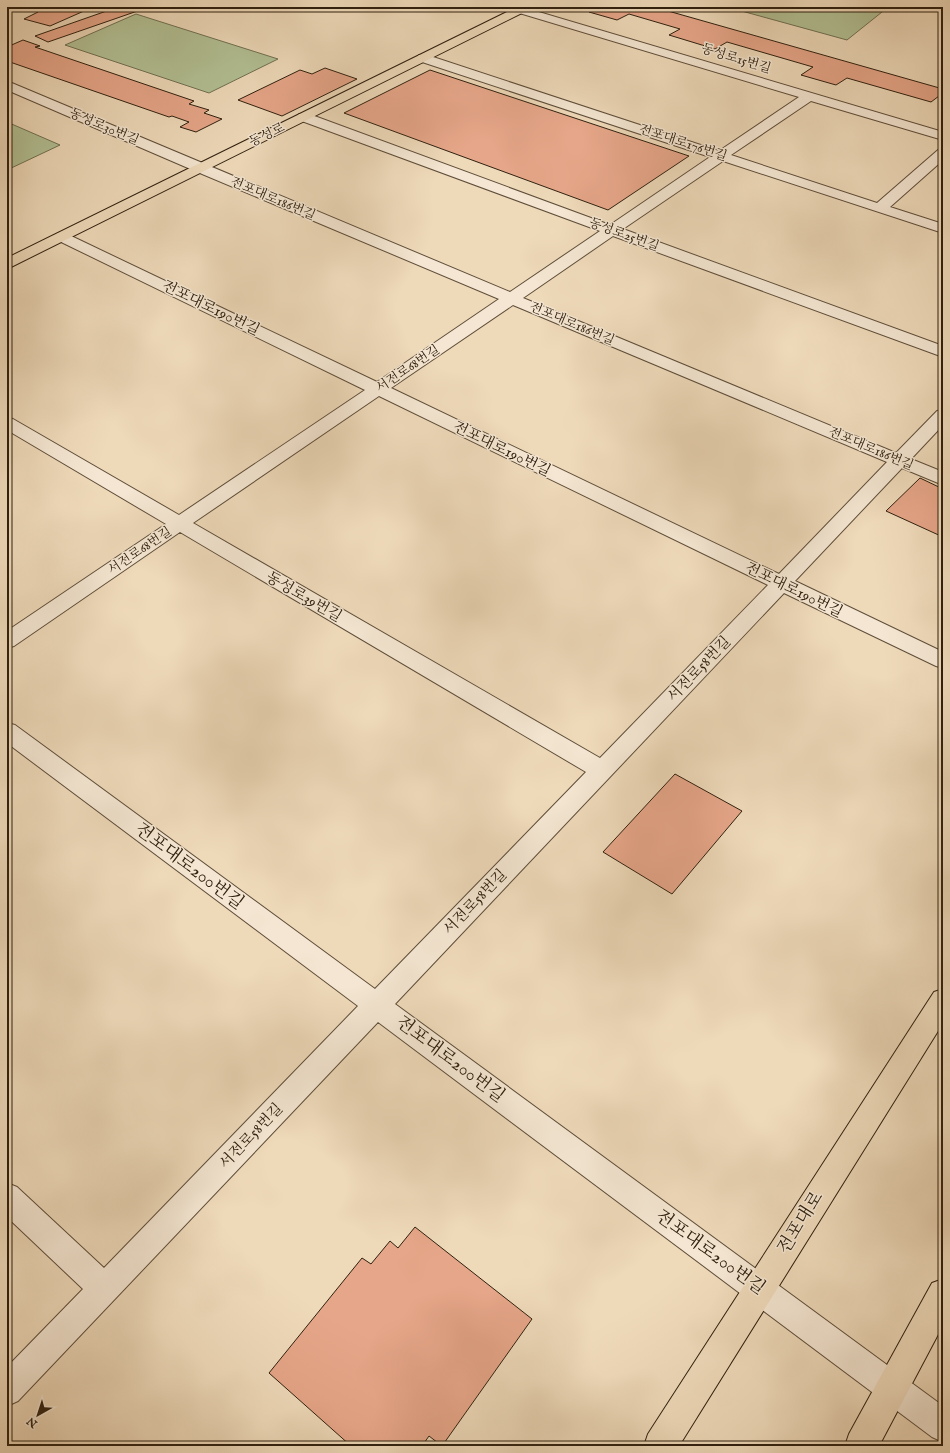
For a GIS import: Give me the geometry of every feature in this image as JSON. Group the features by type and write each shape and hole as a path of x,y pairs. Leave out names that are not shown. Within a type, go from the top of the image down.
{"main road":[{"name":"동성로","path":"7,264 523,9"},
{"name":"전포대로","path":"660,1446 943,1000"},
{"path":"861,1446 943,1294"}],"street":[{"name":"동성로15번길","path":"523,9 943,136"},
{"name":"전포대로176번길","path":"423,58 943,229"},
{"name":"동성로30번길","path":"7,86 200,168"},
{"name":"서전로68번길","path":"7,641 809,96"},
{"name":"동성로25번길","path":"304,117 943,352"},
{"path":"880,208 943,153"},
{"name":"전포대로186번길","path":"200,168 943,479"},
{"name":"전포대로190번길","path":"62,237 943,661"},
{"name":"서전로58번길","path":"7,1390 943,415"},
{"name":"동성로39번길","path":"7,423 602,770"},
{"name":"전포대로200번길","path":"7,731 943,1426"},
{"path":"7,1197 104,1290"}],"green space":[{"path":"727,7 887,7 887,8 847,40"},
{"path":"136,14 278,59 209,93 65,45"},
{"path":"7,122 60,145 7,170"}],"building":[{"path":"20,7 70,7 84,11 50,26 24,19 38,12"},
{"path":"118,7 149,7 48,42 35,36"},
{"path":"599,7 654,7 943,89 943,93 931,102 847,78 836,85 801,75 813,67 727,42 715,49 669,35 680,29 629,14 617,20 589,12"},
{"path":"23,40 40,46 35,47 194,101 189,104 209,110 204,113 222,119 196,132 180,127 189,122 172,116 169,117 7,61 7,47"},
{"path":"325,68 357,79 282,116 238,100 300,70 312,74"},
{"path":"430,70 689,156 608,210 344,113"},
{"path":"920,478 943,489 943,537 886,511"},
{"path":"675,774 742,811 672,894 603,852"},
{"path":"415,1227 532,1319 442,1446 429,1436 422,1446 351,1446 269,1373 362,1258 371,1264 390,1241 398,1248"}]}
